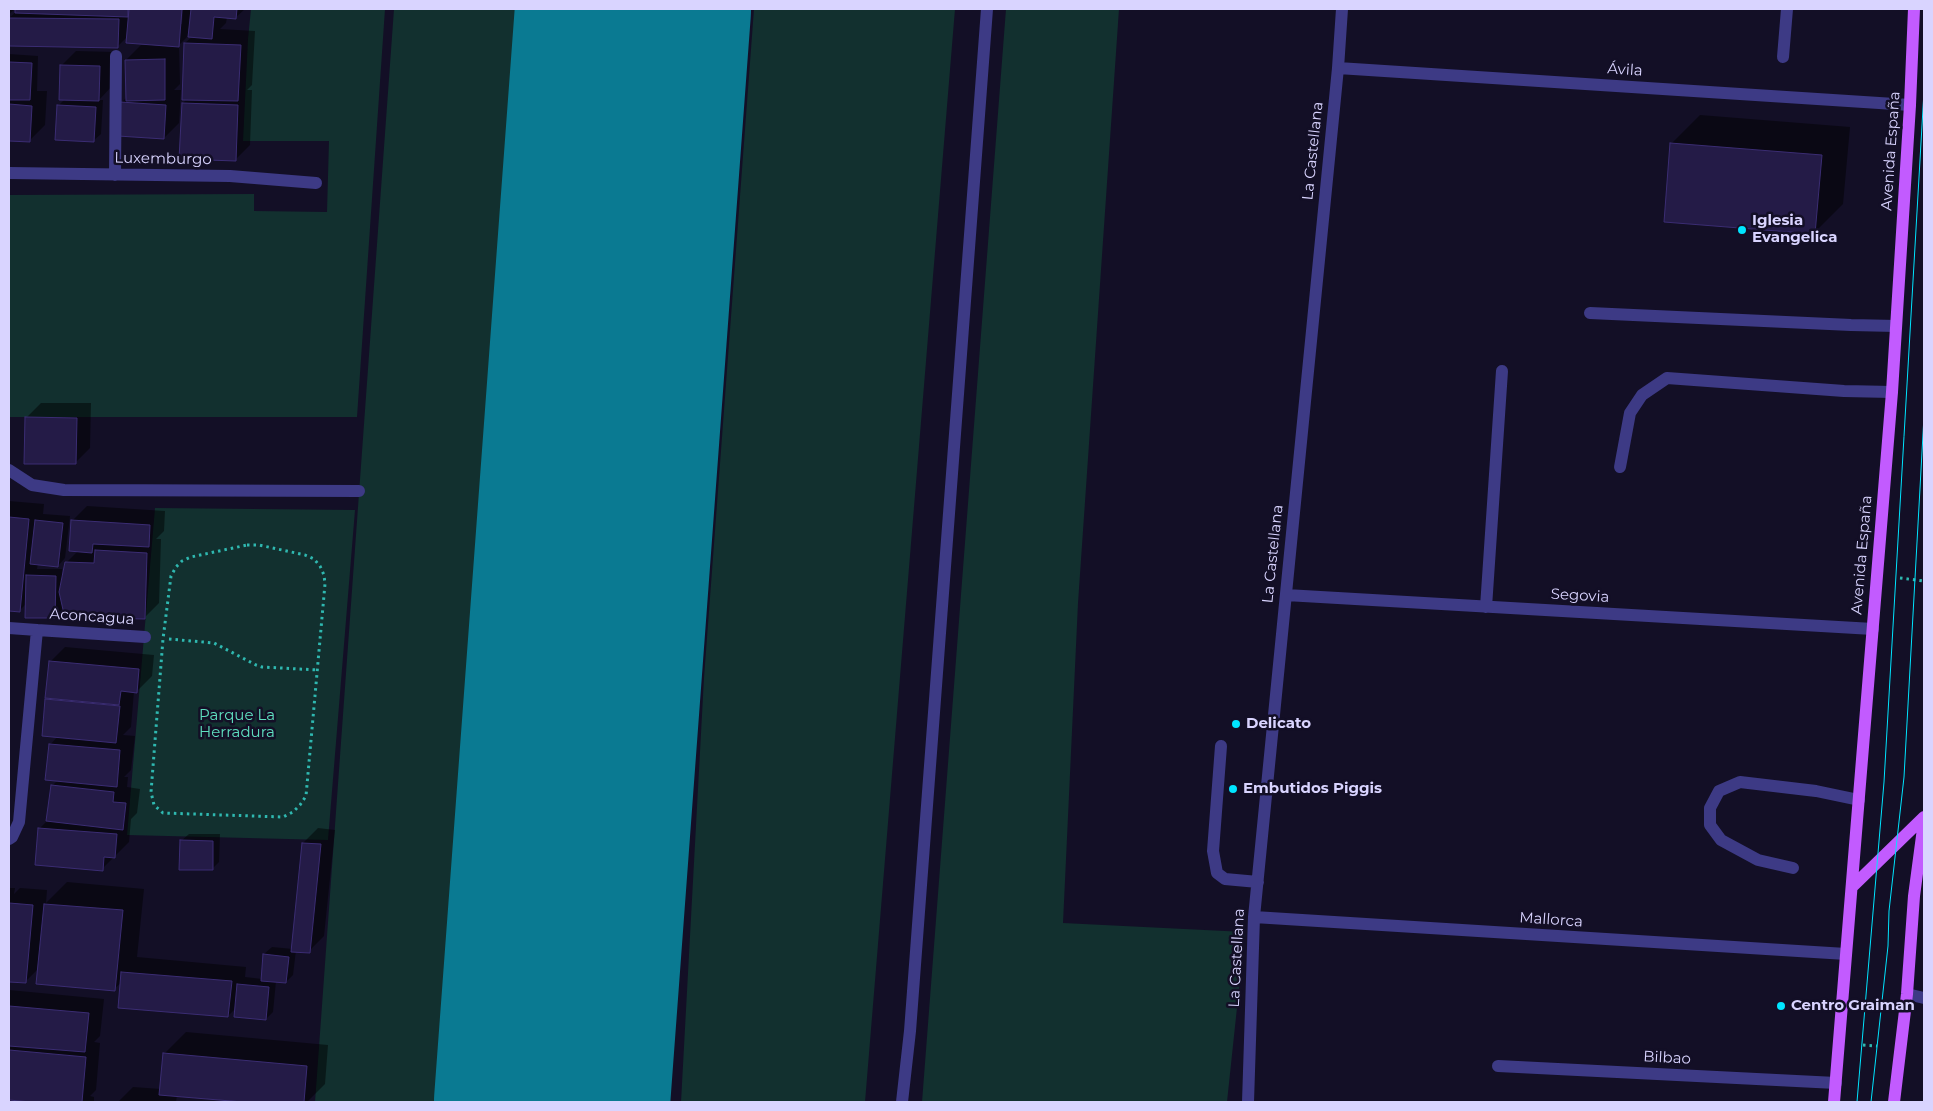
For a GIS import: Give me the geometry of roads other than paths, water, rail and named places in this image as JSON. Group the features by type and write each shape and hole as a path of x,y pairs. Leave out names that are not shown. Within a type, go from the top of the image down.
{"main road":[{"name":"Avenida España","path":"1834,1102 1892,392 1914,9"},
{"path":"1852,887 1924,817"},
{"path":"1894,1102 1907,994 1914,896 1924,821"},
{"path":"1914,896 1924,883"}],"street":[{"path":"902,1102 910,1031 987,9"},
{"name":"La Castellana","path":"1248,1102 1254,917 1338,68 1342,9"},
{"path":"1783,57 1787,9"},
{"path":"115,175 116,56"},
{"name":"Ávila","path":"1338,68 1910,104"},
{"name":"Luxemburgo","path":"9,173 230,176 316,182"},
{"path":"1590,313 1896,326"},
{"path":"1486,607 1502,370"},
{"path":"1620,467 1630,413 1642,395 1667,378 1844,391 1892,392"},
{"path":"9,470 32,485 64,490 359,491"},
{"name":"Segovia","path":"1286,595 1873,629"},
{"name":"Aconcagua","path":"9,628 145,637"},
{"name":"Aconcagua","path":"9,839 12,837 19,822 37,630"},
{"path":"1220,746 1212,851 1217,873 1225,879 1258,882"},
{"path":"1793,868 1758,860 1721,840 1710,825 1710,808 1719,791 1740,782 1859,800"},
{"name":"Mallorca","path":"1254,917 1846,954"},
{"path":"1907,994 1924,998"},
{"name":"Bilbao","path":"1498,1066 1836,1083"}],"tram line":[{"path":"1857,1102 1884,782 1924,91"},
{"path":"1871,1102 1904,777 1924,416"}],"place":[{"name":"Iglesia Evangelica","path":"1742,230"},
{"name":"Delicato","path":"1236,724"},
{"name":"Embutidos Piggis","path":"1233,789"},
{"name":"Centro Graiman","path":"1781,1006"}],"park label":[{"name":"Parque La Herradura","path":"237,724"}]}
